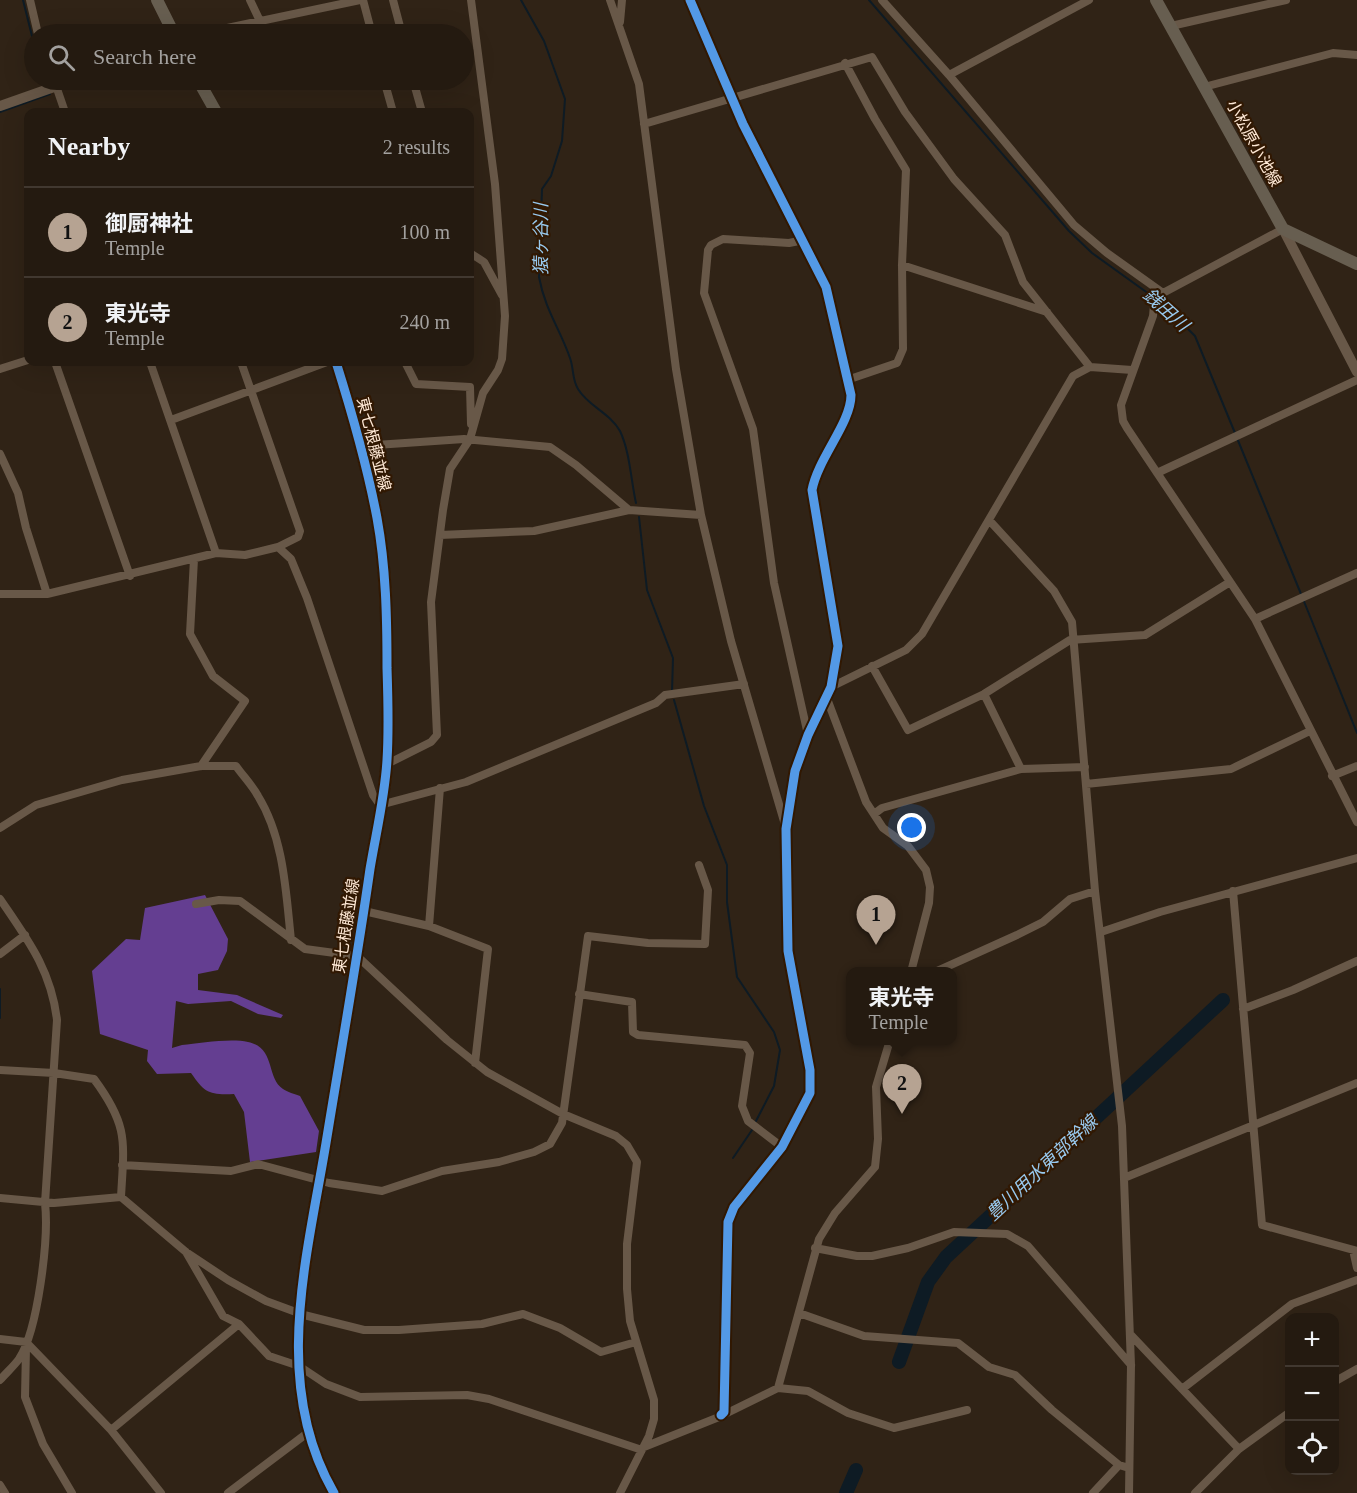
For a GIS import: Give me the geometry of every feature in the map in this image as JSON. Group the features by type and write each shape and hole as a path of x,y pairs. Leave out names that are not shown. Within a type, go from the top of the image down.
{"main road":[{"path":"157,0 169,24"},
{"name":"小松原小池線","path":"1156,0 1283,229"},
{"path":"204,90 214,108"},
{"path":"1283,229 1357,264"},
{"name":"東七根藤並線","path":"334,1493 310,1431 299,1366 298,1313 302,1271 320,1179 387,764 385,598 378,520 361,446 337,366"}],"street":[{"path":"30,0 36,24"},
{"path":"250,0 260,21"},
{"path":"246,24 362,0 369,24"},
{"path":"393,0 399,24"},
{"path":"387,764 431,742 438,732 431,602 450,470 470,439 483,393 498,370 502,359 504,298 495,184 471,0"},
{"path":"610,0 639,84 676,369 701,515 744,684 786,829"},
{"path":"619,25 622,0"},
{"path":"690,0 734,98 743,124 826,287 851,395 850,409 817,469 812,490 838,646 831,687 808,735 795,771 786,829 788,951 810,1070 810,1093 795,1127 734,1207 728,1222 724,1412 722,1415"},
{"path":"882,0 949,75 1074,225 1107,253 1163,293"},
{"path":"949,75 1089,0"},
{"path":"1172,26 1286,0"},
{"path":"1204,87 1334,52 1352,52 1357,55"},
{"path":"644,124 845,63 872,57 905,112 954,179 1005,235 1023,282 1090,367"},
{"path":"845,63 906,170 902,265 903,349 900,360 886,368 847,380"},
{"path":"0,106 38,90"},
{"path":"57,90 64,108"},
{"path":"387,90 392,108"},
{"path":"416,90 421,108"},
{"path":"1357,372 1283,229 1163,293 1154,304 1153,316 1132,370 1120,412 1127,428 1255,620 1357,822"},
{"path":"804,240 789,243 723,239 717,241 708,249 704,293 753,429 774,583 808,735"},
{"path":"474,255 484,261 504,298"},
{"path":"902,265 1047,312"},
{"path":"0,369 24,361"},
{"path":"57,366 130,576"},
{"path":"151,366 216,553"},
{"path":"0,594 47,594 130,576 216,553 245,555 278,547 298,537 300,531 243,366"},
{"path":"171,420 317,366"},
{"path":"407,366 416,384 471,387 470,439"},
{"path":"831,687 906,650 922,634 1073,376 1090,367 1132,370"},
{"path":"1157,473 1357,380"},
{"path":"361,446 470,439 556,449 629,510"},
{"path":"0,454 18,493 26,528 47,594"},
{"path":"440,535 534,531 629,510 701,515"},
{"path":"989,520 1054,591 1072,622 1095,891 1122,1126 1131,1365 1129,1493"},
{"path":"278,547 291,559 307,598 373,795 380,805 466,782 656,703 665,695 744,684"},
{"path":"194,559 190,634 213,676 245,701 201,766"},
{"path":"1255,620 1357,573"},
{"path":"872,666 908,730 984,694 1073,639 1136,636 1152,632 1230,582"},
{"path":"984,694 1021,769"},
{"path":"826,696 859,789 883,828 908,846 926,870 930,887 929,903 912,967"},
{"path":"1086,784 1231,769 1310,731"},
{"path":"0,828 36,805 122,780 201,766 236,766 257,794 272,830 286,885 291,940"},
{"path":"1332,776 1357,766"},
{"path":"874,814 882,808 1021,769 1085,767"},
{"path":"429,926 440,788"},
{"path":"1101,932 1233,891 1357,858"},
{"path":"123,1164 231,1171 258,1164 382,1191 442,1171 499,1162 534,1152 550,1144 562,1123 588,936 648,943 705,944 708,890 699,865"},
{"path":"946,967 1043,922 1070,899 1095,891"},
{"path":"1233,891 1262,1225 1355,1251 1357,1268"},
{"path":"0,899 39,957 54,1001 57,1020 45,1203 47,1219 41,1281 20,1358 0,1380"},
{"path":"196,904 219,900 240,901 305,949 357,956 447,1040 507,1086 562,1114 616,1136 627,1145 637,1162 627,1244 627,1289 636,1342 654,1400 654,1419 643,1449 620,1493"},
{"path":"364,911 429,926 488,949 475,1063"},
{"path":"0,954 25,935"},
{"path":"1243,1009 1357,961"},
{"path":"579,994 632,1002 633,1032 638,1035 745,1045 750,1053 742,1106 744,1115 782,1147"},
{"path":"778,1388 815,1248 823,1230 835,1213 875,1167 878,1139 876,1087 889,1045"},
{"path":"0,1070 54,1073 94,1079 116,1110 122,1131 121,1197"},
{"path":"1124,1178 1357,1083"},
{"path":"0,1198 45,1203 121,1197 186,1252 266,1301 298,1313 364,1330 482,1324 523,1314 560,1328 601,1352 636,1342"},
{"path":"815,1248 856,1256 872,1256 908,1248 954,1232 1007,1234 1028,1246 1131,1365"},
{"path":"186,1252 223,1316 239,1324 269,1356 299,1366 326,1384 360,1396 467,1395 643,1449 778,1388 808,1391 848,1413 894,1428 967,1410"},
{"path":"1182,1389 1292,1304 1357,1280"},
{"path":"799,1313 864,1336 900,1340 936,1339 958,1343 989,1367 1015,1375 1052,1410 1119,1465 1129,1468"},
{"path":"111,1430 239,1324"},
{"path":"1130,1334 1239,1449"},
{"path":"0,1339 26,1341 111,1430 161,1493"},
{"path":"26,1341 25,1397 43,1444 72,1493"},
{"path":"1339,1380 1357,1369"},
{"path":"1195,1493 1239,1449 1285,1416"},
{"path":"228,1493 310,1431"},
{"path":"1093,1493 1119,1465"},
{"path":"0,1485 5,1493"}],"shaded area":[{"path":"205,895 228,939 227,951 218,970 198,974 198,990 237,995 283,1015 281,1018 258,1014 231,1001 188,1004 176,1001 172,1048 224,1041 241,1041 257,1045 267,1057 278,1084 285,1090 300,1096 319,1131 316,1152 250,1162 244,1112 234,1094 208,1091 191,1073 157,1074 147,1061 148,1050 100,1034 92,971 126,939 140,940 145,908"}],"waterway":[{"path":"23,0 29,24"},
{"name":"猿ヶ谷川","path":"521,0 544,41 565,99 562,141 551,176 542,189 539,277 549,309 570,358 578,389 587,400 611,419 620,431 628,457 636,503"},
{"name":"銭田川","path":"869,0 1069,231 1092,253 1156,299"},
{"path":"0,112 50,94"},
{"name":"銭田川","path":"1161,302 1195,336 1235,433"},
{"name":"銭田川","path":"1237,438 1301,594"},
{"name":"猿ヶ谷川","path":"639,517 647,590 673,658 672,692"},
{"name":"銭田川","path":"1303,599 1357,733"},
{"path":"674,700 704,806 727,865 727,902 737,977 774,1032 780,1050 774,1086 756,1121"},
{"path":"0,989 0,1018"},
{"name":"豊川用水東部幹線","path":"899,1362 928,1282 946,1257 1223,1000"},
{"path":"733,1158 752,1130"},
{"name":"豊川用水東部幹線","path":"846,1493 856,1470"}],"cycle path":[{"path":"690,0 743,124 826,287 851,395 846,417 815,478 812,490 838,646 831,687 808,735 795,771 786,829 788,951 810,1070 810,1093 782,1147 734,1207 728,1222 724,1412 721,1415"},
{"path":"334,1493 315,1451 304,1408 299,1365 299,1320 310,1231 382,801 386,774 388,726 386,611 380,536 364,459 337,366"}],"place":[{"name":"御厨神社","path":"876,945"},
{"name":"東光寺","path":"902,1114"}]}
